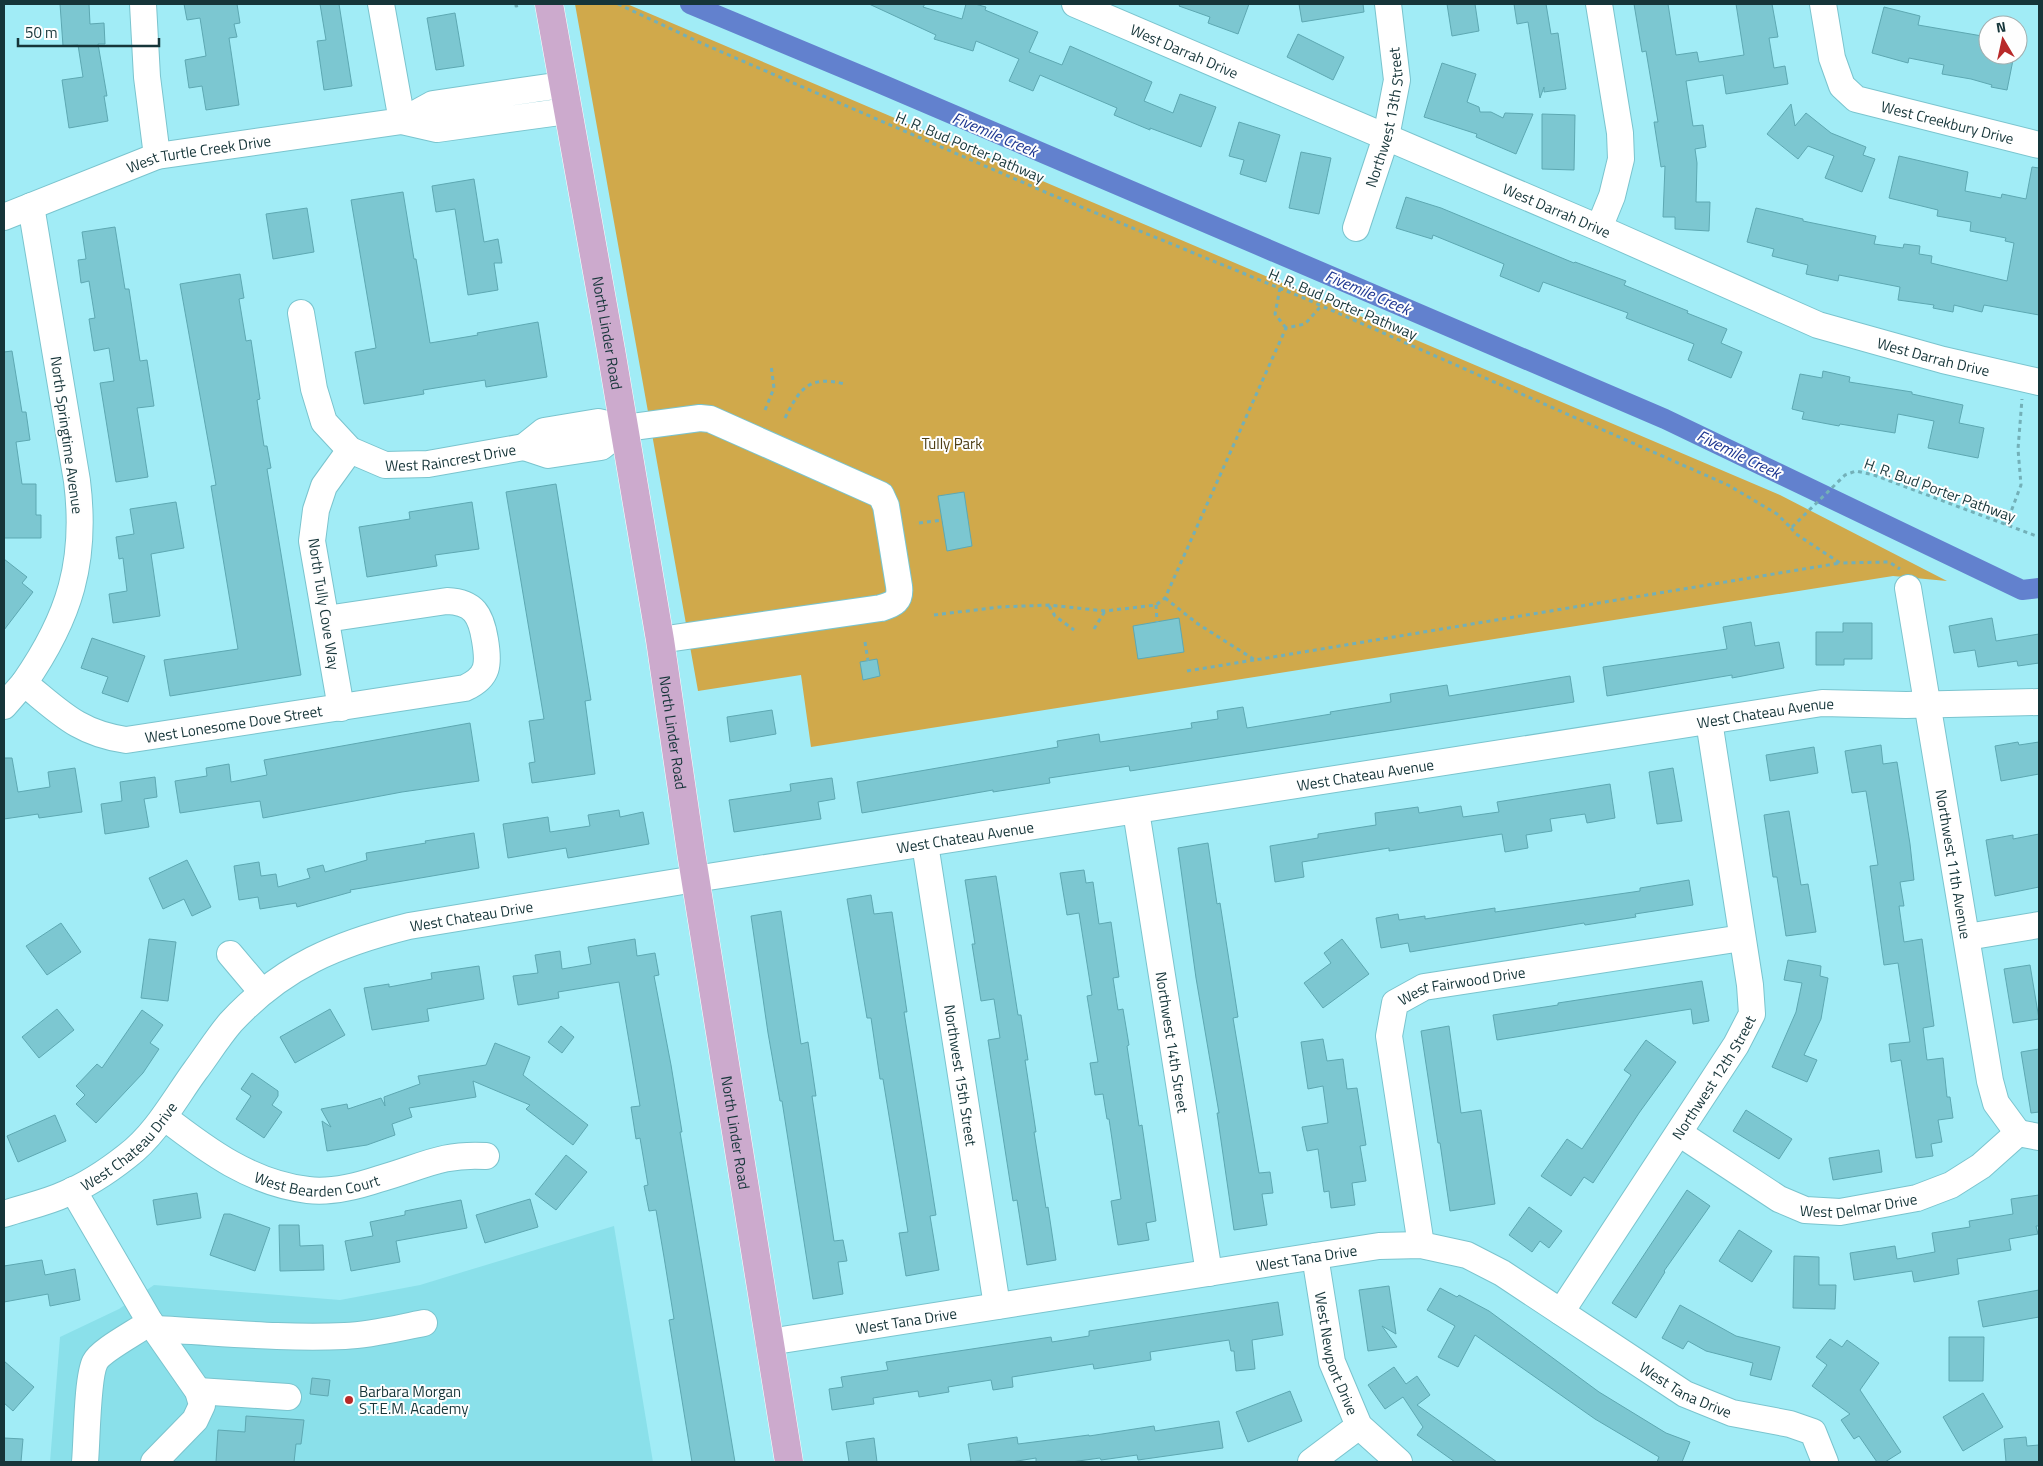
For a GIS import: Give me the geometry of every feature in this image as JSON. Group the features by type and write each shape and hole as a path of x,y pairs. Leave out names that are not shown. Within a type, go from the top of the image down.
{"main road":[{"name":"North Linder Road","path":"548,4 625,428 660,640 695,879 789,1462"}],"street":[{"path":"143,4 147,77 157,156"},
{"path":"381,4 402,121"},
{"name":"Northwest 13th Street","path":"1356,228 1386,137 1397,80 1388,4"},
{"path":"1599,4 1620,133 1621,159 1612,196 1599,228"},
{"name":"West Creekbury Drive","path":"1823,4 1832,58 1842,86 1856,99 2039,145"},
{"name":"West Darrah Drive","path":"1081,5 1818,324 1943,360 2033,380"},
{"name":"West Turtle Creek Drive","path":"4,217 157,156 402,121 433,104 562,84"},
{"name":"West Turtle Creek Drive","path":"402,121 436,129 567,111"},
{"name":"North Springtime Avenue","path":"24,683 45,653 64,613 76,569 80,525 77,481 31,206"},
{"path":"302,313 314,389 324,422 350,450"},
{"path":"625,428 700,418 710,419 876,491 883,497 886,506 900,595 898,600 892,605 660,640"},
{"name":"West Raincrest Drive","path":"350,450 385,465 428,464 524,447 544,431 598,422 625,428"},
{"name":"North Tully Cove Way","path":"341,708 312,541 316,510 324,486 350,450"},
{"name":"Northwest 11th Avenue","path":"1908,588 1990,1081 1996,1103 2029,1135"},
{"name":"West Lonesome Dove Street","path":"24,683 84,729 105,737 126,740 465,688 477,683 483,675 488,658 483,624 470,607 461,601 447,601 326,619"},
{"path":"4,706 24,683"},
{"name":"West Chateau Avenue","path":"695,879 1822,703 1928,705 2039,702"},
{"name":"Northwest 12th Street","path":"1561,1312 1736,1045 1752,1014 1750,985 1708,721"},
{"name":"Northwest 14th Street","path":"1136,811 1209,1273"},
{"name":"Northwest 15th Street","path":"924,844 997,1306"},
{"name":"West Chateau Drive","path":"4,1214 73,1190 91,1181 128,1155 164,1117 222,1034 262,992 286,974 334,948 409,926 695,879"},
{"path":"1967,937 2039,925"},
{"name":"West Fairwood Drive","path":"1421,1245 1389,1036 1395,1003 1424,987 1742,938"},
{"path":"230,954 262,992"},
{"name":"West Bearden Court","path":"164,1117 222,1160 262,1180 309,1190 344,1188 380,1179 447,1157 466,1154 486,1156"},
{"name":"West Delmar Drive","path":"1679,1133 1779,1199 1805,1210 1840,1212 1917,1198 1951,1185 2029,1135"},
{"path":"73,1190 152,1325 198,1391 202,1405 195,1420 154,1462"},
{"name":"West Tana Drive","path":"769,1342 1379,1246 1421,1245 1467,1255 1502,1273 1685,1394 1732,1413 1813,1432 1825,1462"},
{"name":"West Newport Drive","path":"1315,1256 1332,1362 1359,1426 1399,1462"},
{"path":"86,1462 91,1376 95,1362 111,1346 152,1325 248,1334 346,1336 372,1334 424,1323"},
{"path":"198,1391 288,1398"},
{"path":"1311,1462 1359,1426"}],"path":[{"name":"H. R. Bud Porter Pathway","path":"618,4 710,47 1052,195 1280,288 1728,485 1777,514 1791,528 1845,475 1856,470 2039,537"},
{"path":"1280,288 1275,314 1286,328"},
{"path":"1286,328 1305,324 1321,306"},
{"path":"934,615 1000,607 1049,605 1105,611 1156,604 1165,598 1286,328"},
{"path":"765,410 774,388 771,365"},
{"path":"2006,525 2021,485 2018,449 2021,401 2033,380"},
{"path":"785,418 796,396 802,390 821,381 845,384"},
{"path":"919,523 942,520"},
{"path":"1791,528 1796,534 1840,563"},
{"path":"1187,670 1840,563 1889,562 1902,571 1908,588"},
{"path":"1165,598 1198,624 1255,660"},
{"path":"1156,604 1157,622"},
{"path":"1049,605 1055,616 1074,630"},
{"path":"1094,628 1105,611"},
{"path":"865,642 868,660"}],"shaded area":[{"name":"Barbara Morgan S.T.E.M. Academy","path":"614,1226 653,1462 50,1462 60,1337 119,1309 154,1285 340,1300 420,1285"}],"green space":[{"name":"Tully Park","path":"575,4 627,4 1780,495 1947,581 1893,576 811,747 801,675 698,691"}],"building":[{"path":"60,4 89,4 90,24 104,23 105,44 98,44 107,96 104,96 108,121 69,128 62,80 83,77 78,45 63,46"},
{"path":"184,4 237,4 240,23 234,24 237,37 229,38 239,105 206,110 202,86 189,88 185,60 206,56 200,18 187,20"},
{"path":"320,4 339,4 352,86 324,90 317,41 326,40"},
{"path":"869,4 925,4 923,7 962,19 966,4 986,7 985,10 1038,32 1029,52 1062,65 1070,46 1152,82 1144,101 1173,113 1180,94 1216,107 1201,147 1150,128 1150,130 1114,115 1117,108 1040,75 1033,91 1009,81 1019,59 976,41 973,51 934,39 936,35"},
{"path":"1180,4 1249,4 1238,34 1208,23 1210,17 1179,6"},
{"path":"1299,4 1363,4 1364,12 1302,22"},
{"path":"1447,4 1475,4 1479,31 1452,36"},
{"path":"1514,4 1546,4 1551,34 1558,33 1566,89 1544,92 1544,87 1540,98 1528,22 1517,24"},
{"path":"1634,4 1668,4 1676,55 1697,52 1699,62 1744,55 1736,4 1772,4 1778,37 1769,38 1774,68 1785,66 1788,84 1726,94 1723,75 1686,81 1693,126 1703,125 1706,147 1695,149 1697,163 1696,202 1710,202 1709,231 1675,229 1675,217 1663,217 1665,166 1661,167 1654,122 1658,122 1646,51 1642,52"},
{"path":"1884,7 1920,16 1918,25 1978,35 1978,65 2012,65 2007,90 1991,87 1992,85 1971,79 1942,74 1944,65 1909,58 1908,63 1872,53"},
{"path":"455,13 464,66 436,70 427,18"},
{"path":"1298,34 1344,57 1333,80 1287,57"},
{"path":"1442,63 1476,74 1467,102 1479,107 1480,112 1491,112 1503,118 1505,113 1533,114 1516,154 1476,137 1477,134 1424,117"},
{"path":"1791,104 1795,126 1806,113 1831,133 1866,147 1863,155 1875,159 1862,192 1825,178 1834,156 1808,146 1798,159 1767,134"},
{"path":"1542,114 1575,115 1574,170 1542,169"},
{"path":"1239,122 1280,135 1266,182 1240,174 1244,160 1229,156"},
{"path":"1301,152 1331,158 1319,214 1289,208"},
{"path":"1899,156 1968,172 1965,191 2001,198 2002,194 2026,199 2032,167 2039,168 2039,315 1984,305 1982,312 1954,305 1953,312 1933,308 1934,305 1898,300 1900,287 1839,275 1838,281 1806,274 1808,265 1772,256 1774,249 1747,242 1756,208 1803,219 1803,221 1876,236 1874,244 1903,248 1904,244 1920,246 1919,254 1932,256 1931,263 2007,281 2014,243 2005,241 2006,238 1970,231 1971,222 1937,216 1938,210 1889,198"},
{"path":"474,179 484,242 498,239 502,263 494,263 498,290 468,295 455,209 436,212 432,186"},
{"path":"403,192 430,343 538,322 547,377 486,387 485,380 423,390 424,394 364,404 355,352 376,348 351,200"},
{"path":"1406,197 1441,208 1574,263 1626,281 1624,285 1727,329 1721,343 1742,352 1731,378 1688,360 1694,344 1626,318 1628,313 1543,282 1539,292 1500,276 1504,264 1433,235 1432,239 1396,228"},
{"path":"307,208 314,252 273,259 266,214"},
{"path":"115,227 125,289 129,289 140,361 147,360 154,406 137,408 148,477 116,482 100,383 114,381 109,348 94,351 89,319 95,318 89,281 81,283 78,260 86,259 82,232"},
{"path":"240,274 244,298 239,299 246,341 251,340 260,399 257,400 264,446 267,446 271,468 267,469 301,675 170,696 164,660 238,649 211,486 216,485 180,284"},
{"path":"12,351 22,412 26,412 30,440 16,442 22,484 36,484 36,515 41,515 41,538 4,538 4,352"},
{"path":"1823,371 1850,377 1849,382 1912,392 1912,394 1963,405 1959,423 1984,428 1978,458 1928,448 1934,421 1898,414 1895,433 1802,419 1804,412 1792,409 1800,374 1822,378"},
{"path":"556,484 591,700 585,701 595,774 532,783 529,763 535,762 529,721 544,719 506,492"},
{"path":"964,492 972,546 947,551 938,496"},
{"path":"176,502 184,548 151,554 160,616 113,623 109,594 127,591 123,558 119,559 116,537 134,534 130,509"},
{"path":"472,502 479,549 435,555 437,566 367,577 359,527 410,519 409,512"},
{"path":"4,559 27,577 22,583 33,592 4,630"},
{"path":"1179,618 1184,652 1138,659 1133,626"},
{"path":"1992,618 1996,641 2039,634 2039,663 2018,666 2017,661 1978,667 1975,650 1954,653 1949,626"},
{"path":"1751,622 1755,646 1779,642 1784,668 1732,678 1732,675 1607,696 1603,667 1727,649 1723,627"},
{"path":"1843,623 1872,623 1872,659 1844,659 1844,665 1816,665 1816,632 1843,632"},
{"path":"92,638 145,656 128,702 102,693 108,677 81,668"},
{"path":"877,659 880,676 863,680 860,662"},
{"path":"1570,676 1574,702 1130,771 1129,766 1049,778 1050,783 993,792 993,790 862,813 857,782 1058,747 1057,741 1099,734 1100,742 1192,728 1191,723 1218,719 1217,711 1243,707 1247,728 1391,702 1390,694 1447,685 1449,696"},
{"path":"772,710 776,734 730,742 727,717"},
{"path":"470,723 479,781 402,792 263,818 260,801 180,813 175,781 207,776 206,768 229,764 231,782 267,775 264,760"},
{"path":"2018,742 2019,745 2039,742 2039,774 2001,781 1995,746"},
{"path":"1881,745 1883,764 1897,762 1910,844 1914,880 1900,882 1904,906 1899,906 1904,942 1922,939 1934,1026 1923,1028 1927,1060 1943,1058 1947,1097 1950,1097 1953,1118 1938,1120 1942,1142 1931,1144 1933,1156 1916,1158 1901,1060 1891,1062 1889,1044 1910,1042 1898,963 1884,965 1870,866 1878,865 1866,791 1852,793 1845,751"},
{"path":"1814,747 1818,773 1770,781 1766,755"},
{"path":"4,758 12,758 18,792 50,787 48,772 75,768 82,812 39,818 38,814 4,819"},
{"path":"1673,768 1682,821 1657,824 1649,772"},
{"path":"155,777 157,797 144,799 149,827 105,834 101,804 122,801 120,782"},
{"path":"832,778 835,799 818,802 821,819 734,832 729,800 791,791 790,784"},
{"path":"1610,784 1615,818 1587,823 1585,814 1550,819 1552,831 1526,835 1528,848 1505,852 1502,834 1389,851 1389,848 1302,862 1304,877 1275,882 1270,846 1318,838 1318,834 1376,825 1375,813 1418,807 1419,813 1461,806 1463,817 1499,812 1497,802"},
{"path":"619,810 620,817 643,812 649,844 568,858 566,848 508,858 503,824 548,817 550,832 590,826 588,815"},
{"path":"1789,811 1801,885 1808,884 1816,932 1786,936 1777,877 1773,877 1764,815"},
{"path":"474,833 479,868 350,890 351,892 297,907 296,903 260,909 258,897 239,900 234,866 259,862 261,876 276,874 278,887 310,878 307,869 323,865 325,872 367,860 366,853"},
{"path":"2039,834 2039,887 1995,896 1986,840 2013,835 2013,839"},
{"path":"1208,843 1217,904 1220,903 1238,1017 1233,1018 1259,1173 1270,1172 1273,1193 1262,1194 1267,1225 1234,1230 1217,1113 1219,1113 1196,978 1178,848"},
{"path":"187,860 211,907 192,916 184,899 163,909 149,878"},
{"path":"1084,870 1086,883 1093,882 1099,924 1111,922 1119,977 1113,978 1118,1010 1123,1009 1139,1126 1142,1125 1156,1221 1146,1223 1149,1240 1118,1245 1111,1201 1121,1199 1109,1119 1107,1119 1103,1094 1095,1095 1090,1063 1098,1062 1087,996 1092,995 1079,913 1067,915 1060,873"},
{"path":"996,876 1018,1015 1021,1015 1028,1060 1025,1060 1036,1132 1034,1132 1056,1260 1027,1265 1017,1200 1013,1201 988,1040 1000,1038 994,999 981,1001 972,944 975,944 965,880"},
{"path":"1689,880 1693,905 1635,914 1636,917 1585,925 1584,923 1410,952 1408,943 1381,948 1376,918 1398,914 1399,920 1425,916 1425,919 1495,908 1495,912 1640,891 1640,888"},
{"path":"871,895 874,914 892,912 907,1012 904,1012 936,1215 930,1216 939,1270 906,1276 899,1233 908,1232 883,1079 880,1079 871,1018 867,1018 847,899"},
{"path":"781,911 801,1044 808,1042 816,1096 812,1096 834,1241 843,1240 847,1261 838,1262 843,1294 813,1299 782,1101 780,1101 768,1033 751,916"},
{"path":"61,923 81,952 47,975 26,946"},
{"path":"149,939 176,942 168,1001 141,998"},
{"path":"635,939 637,956 655,953 659,975 654,976 671,1065 682,1132 680,1132 735,1462 692,1462 669,1320 674,1319 656,1210 649,1211 644,1186 648,1185 640,1138 636,1139 631,1107 640,1106 619,982 558,992 559,998 518,1005 513,976 538,973 535,955 560,951 562,969 591,964 588,947"},
{"path":"1342,939 1369,974 1323,1008 1304,983 1331,963 1324,953"},
{"path":"1788,960 1821,966 1820,976 1828,978 1821,1019 1804,1055 1817,1060 1807,1082 1772,1067 1796,1012 1802,983 1784,980"},
{"path":"2030,965 2039,1019 2013,1023 2004,969"},
{"path":"479,966 484,999 427,1009 429,1021 372,1030 364,988 389,984 389,987 432,979 431,973"},
{"path":"1702,981 1709,1021 1693,1024 1691,1009 1497,1040 1493,1015"},
{"path":"57,1009 74,1030 39,1058 22,1037"},
{"path":"330,1009 345,1035 295,1063 280,1037"},
{"path":"142,1010 163,1025 150,1043 159,1049 143,1073 96,1123 76,1104 85,1095 76,1086 97,1064 102,1068"},
{"path":"561,1026 574,1037 562,1053 548,1042"},
{"path":"1449,1026 1461,1113 1481,1110 1495,1204 1450,1211 1421,1031"},
{"path":"1323,1039 1327,1061 1343,1059 1347,1089 1357,1088 1366,1145 1360,1146 1366,1181 1352,1183 1355,1205 1331,1208 1329,1191 1324,1192 1318,1149 1307,1151 1302,1127 1328,1123 1323,1086 1308,1089 1301,1042"},
{"path":"1646,1040 1676,1062 1639,1113 1593,1183 1584,1177 1571,1196 1541,1176 1567,1139 1582,1149 1631,1075 1624,1070"},
{"path":"495,1043 530,1057 523,1075 588,1125 573,1145 526,1109 530,1105 473,1081 476,1097 409,1108 412,1117 392,1124 395,1135 367,1145 327,1151 322,1121 331,1127 321,1109 347,1104 348,1109 381,1098 385,1106 384,1097 420,1084 418,1076 486,1065"},
{"path":"2039,1049 2039,1112 2031,1113 2021,1052"},
{"path":"252,1073 278,1091 278,1096 272,1105 282,1112 264,1138 236,1119 251,1096 241,1089"},
{"path":"1746,1110 1792,1139 1779,1159 1733,1131"},
{"path":"55,1115 66,1141 18,1162 7,1136"},
{"path":"1879,1150 1882,1172 1833,1180 1829,1158"},
{"path":"566,1155 587,1172 556,1210 535,1194"},
{"path":"1687,1190 1710,1206 1664,1271 1636,1318 1612,1303"},
{"path":"197,1193 201,1218 157,1225 153,1200"},
{"path":"2039,1195 2039,1226 2036,1226 2038,1234 2009,1239 2011,1250 1957,1259 1959,1274 1914,1282 1912,1271 1854,1280 1850,1253 1895,1246 1897,1259 1935,1252 1932,1233 1970,1227 1969,1221 2013,1214 2011,1199"},
{"path":"530,1199 538,1227 485,1243 476,1215"},
{"path":"461,1200 467,1228 396,1241 400,1262 351,1271 345,1241 373,1236 370,1222 405,1215 405,1211"},
{"path":"1529,1207 1562,1231 1549,1248 1540,1241 1532,1252 1509,1235"},
{"path":"224,1214 230,1214 270,1228 255,1271 210,1255"},
{"path":"279,1225 299,1225 300,1246 323,1245 324,1270 280,1271"},
{"path":"1739,1230 1772,1251 1752,1282 1719,1261"},
{"path":"1794,1256 1819,1257 1819,1285 1836,1285 1835,1309 1793,1308"},
{"path":"42,1260 45,1275 75,1269 80,1300 50,1306 48,1294 4,1302 4,1266"},
{"path":"1389,1286 1396,1334 1382,1326 1397,1347 1368,1351 1359,1290"},
{"path":"1440,1288 1457,1297 1459,1295 1489,1311 1599,1392 1666,1433 1690,1442 1682,1462 1657,1462 1659,1457 1595,1419 1475,1335 1458,1367 1438,1357 1455,1326 1427,1310"},
{"path":"2039,1290 2039,1317 1983,1327 1978,1301"},
{"path":"1278,1302 1283,1335 1252,1340 1255,1369 1236,1371 1234,1351 1231,1351 1229,1340 1150,1352 1151,1360 1094,1369 1093,1364 1012,1377 1013,1387 993,1390 991,1380 948,1387 949,1392 919,1397 918,1391 873,1398 874,1404 832,1410 829,1389 843,1387 841,1377 888,1370 886,1362 1051,1337 1052,1342 1089,1336 1089,1331"},
{"path":"1680,1305 1736,1336 1780,1347 1771,1380 1750,1375 1753,1363 1706,1351 1688,1341 1683,1349 1662,1338"},
{"path":"1949,1337 1984,1337 1983,1381 1949,1381"},
{"path":"1830,1339 1842,1347 1847,1340 1879,1363 1860,1390 1901,1452 1885,1462 1877,1462 1859,1436 1854,1439 1841,1420 1850,1414 1812,1386 1827,1365 1816,1357"},
{"path":"4,1361 34,1387 13,1411 4,1403"},
{"path":"1394,1367 1406,1384 1417,1376 1430,1395 1417,1405 1497,1462 1455,1462 1417,1435 1423,1427 1403,1397 1385,1409 1368,1385"},
{"path":"312,1378 330,1380 328,1396 310,1394"},
{"path":"1290,1391 1302,1421 1248,1442 1236,1412"},
{"path":"1983,1393 2003,1427 1963,1451 1943,1417"},
{"path":"246,1416 304,1420 301,1444 296,1444 294,1462 216,1462 218,1430 245,1432"},
{"path":"1219,1421 1223,1448 1138,1460 1137,1455 1071,1462 1036,1462 1036,1458 1011,1462 971,1462 968,1444 1017,1437 1018,1444 1154,1426 1155,1431"},
{"path":"2026,1437 2027,1446 2039,1445 2039,1462 2006,1462 2004,1439"},
{"path":"4,1438 23,1439 21,1462 4,1462"},
{"path":"874,1438 877,1462 849,1462 846,1442"}],"waterway":[{"name":"Fivemile Creek","path":"690,4 1665,419 2022,590 2039,588"}],"place":[{"name":"Barbara Morgan S.T.E.M. Academy","path":"349,1400"}]}
